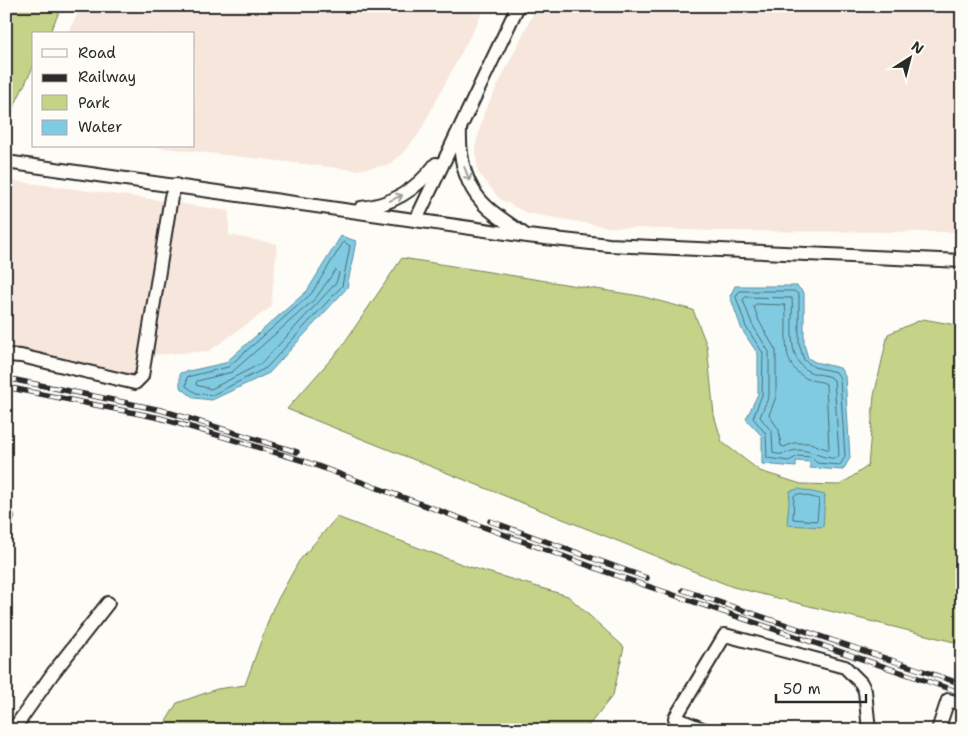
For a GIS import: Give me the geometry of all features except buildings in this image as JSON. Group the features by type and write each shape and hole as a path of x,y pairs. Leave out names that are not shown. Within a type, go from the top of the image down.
{"street":[{"path":"349,209 374,207 400,197 422,182 460,127 518,6"},
{"path":"460,127 459,153 467,178 482,202 527,236"},
{"path":"416,220 450,144"},
{"path":"6,162 349,209 527,236 609,245 962,261"},
{"path":"6,355 21,356 135,383 142,376 171,197 176,185"},
{"path":"13,730 53,673 108,603"},
{"path":"705,730 675,718 725,635 845,667 861,683 865,691 868,730"},
{"path":"938,730 948,700 962,704"}],"shaded area":[{"path":"82,6 486,6 418,135 401,155 388,165 356,170 164,148 195,148 195,32 68,32"},
{"path":"537,6 962,6 962,232 717,231 608,227 527,213 500,199 478,172 475,148 484,113"},
{"path":"6,180 165,201 137,376 6,349"},
{"path":"177,203 229,211 229,235 277,244 271,307 209,351 153,355"}],"green space":[{"path":"6,6 62,6 50,32 32,32 32,69 6,123"},
{"path":"402,258 640,296 693,310 707,346 714,415 722,442 760,471 801,484 840,485 868,466 874,396 888,334 923,319 962,326 962,644 733,587 287,409 340,349"},
{"path":"337,517 467,566 568,596 624,647 613,695 585,730 161,730 177,703 217,689 245,685 273,608 299,561"}],"water":[{"path":"341,236 356,241 347,288 269,373 212,400 194,398 180,387 180,373 225,363 307,291"},
{"path":"735,286 797,286 804,293 804,344 808,358 815,362 840,368 845,376 850,458 843,470 810,468 810,462 796,461 796,467 762,464 762,436 746,419 758,394 758,354 742,330 730,296"},
{"path":"799,489 825,495 823,527 787,525 790,491"}],"railway":[{"path":"6,378 161,410 297,452"},
{"path":"6,387 160,418 304,461 609,573 962,693"},
{"path":"490,521 647,578"},
{"path":"683,590 962,684"}]}
